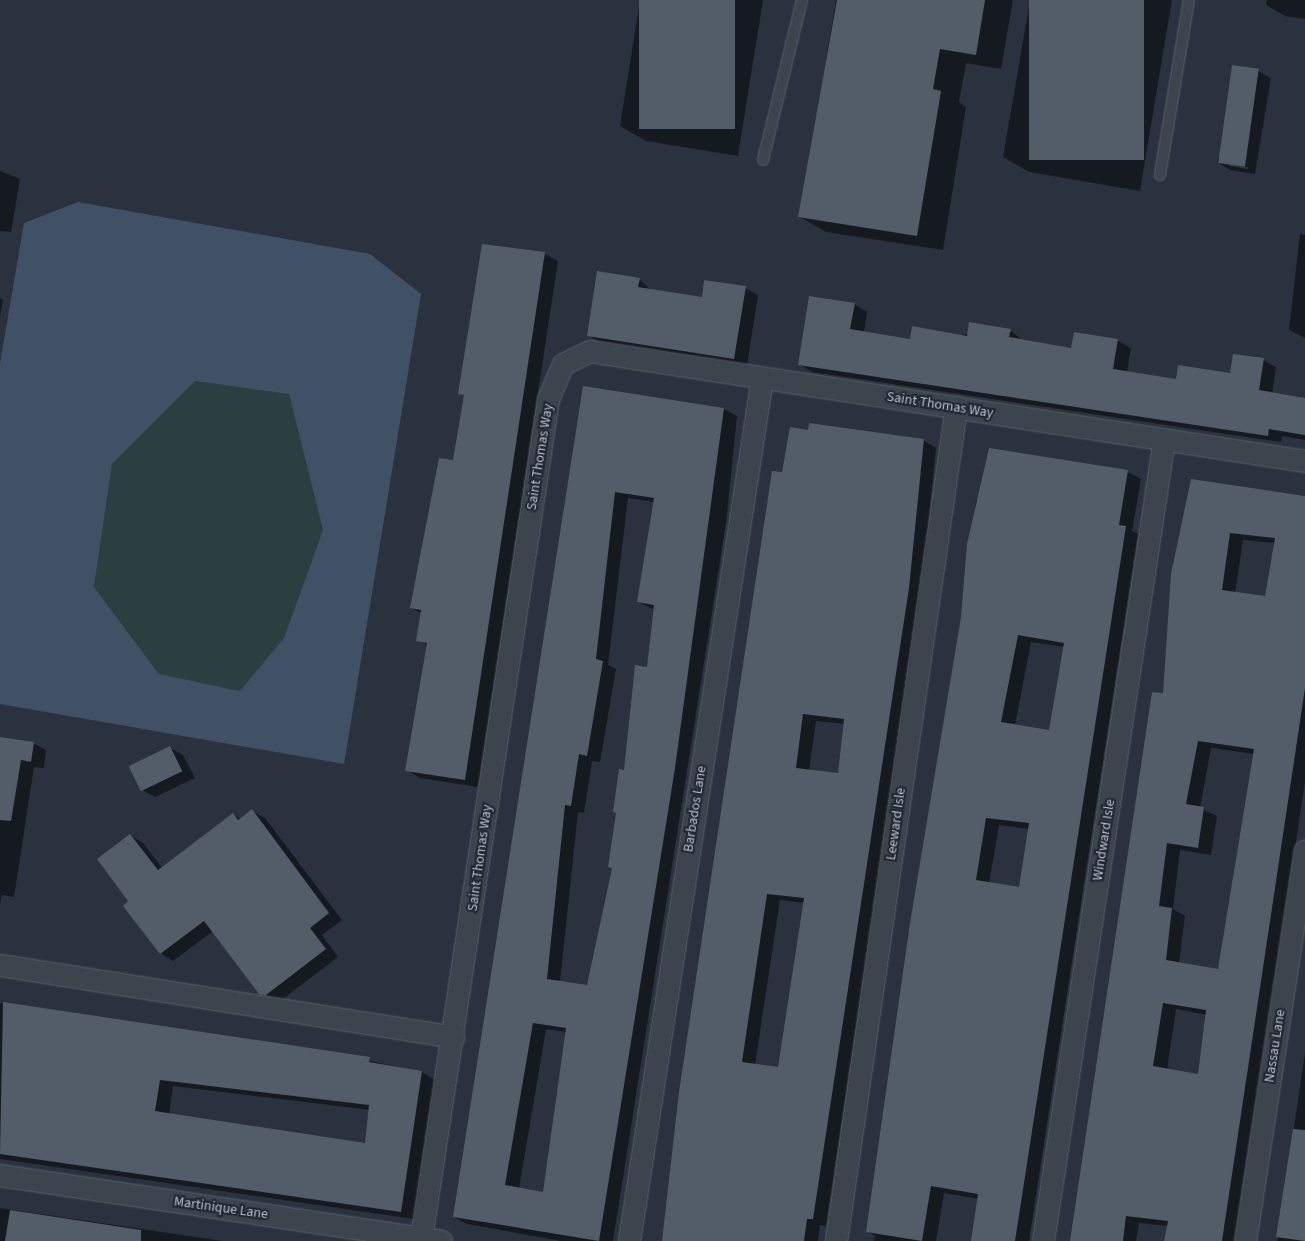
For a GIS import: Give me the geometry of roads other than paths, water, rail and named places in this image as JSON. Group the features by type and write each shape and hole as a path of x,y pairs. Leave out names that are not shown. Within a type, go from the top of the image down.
{"street":[{"name":"Saint Thomas Way","path":"431,1240 453,1037 548,399 563,364 590,351 1305,461"},
{"name":"Barbados Lane","path":"628,1241 762,378"},
{"name":"Leeward Isle","path":"836,1241 956,407"},
{"name":"Windward Isle","path":"1043,1241 1164,440"},
{"name":"Nassau Lane","path":"1245,1241 1305,850"},
{"path":"0,965 453,1037"},
{"name":"Martinique Lane","path":"0,1175 431,1240"}],"lane":[{"path":"763,160 802,0"},
{"path":"1160,175 1188,0"}],"water":[{"path":"78,202 370,254 421,294 344,764 0,704 0,364 24,223","holes":["195,381 289,394 323,530 284,638 240,691 159,674 94,587 112,464"]}]}
